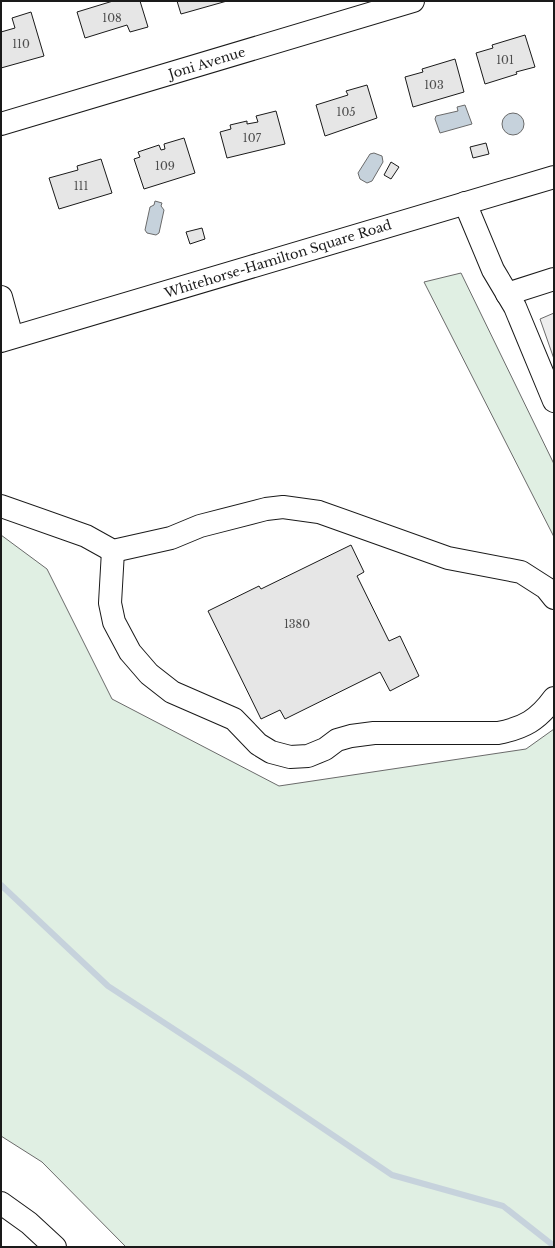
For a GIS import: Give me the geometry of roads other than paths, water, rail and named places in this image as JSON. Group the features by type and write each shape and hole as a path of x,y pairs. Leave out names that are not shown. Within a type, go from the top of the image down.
{"street":[{"name":"Joni Avenue","path":"1,124 413,1"},
{"name":"Whitehorse-Hamilton Square Road","path":"7,339 554,177"},
{"path":"466,203 493,270 515,307 554,401"},
{"path":"507,294 554,279"},
{"path":"1,298 7,339"},
{"path":"1,506 86,536 113,551 171,538 200,526 266,509 282,507 319,512 448,558 521,572 546,588 554,598"},
{"path":"113,551 112,609 114,622 130,652 149,674 172,692 234,719 258,744 271,752 290,757 308,756 325,749 337,740 351,736 374,733 498,733 512,731 527,725 542,714 554,698"},
{"path":"1,1203 29,1223 55,1247"}],"waterway":[{"path":"1,885 108,986 241,1073 392,1175 503,1206 554,1246"}]}
